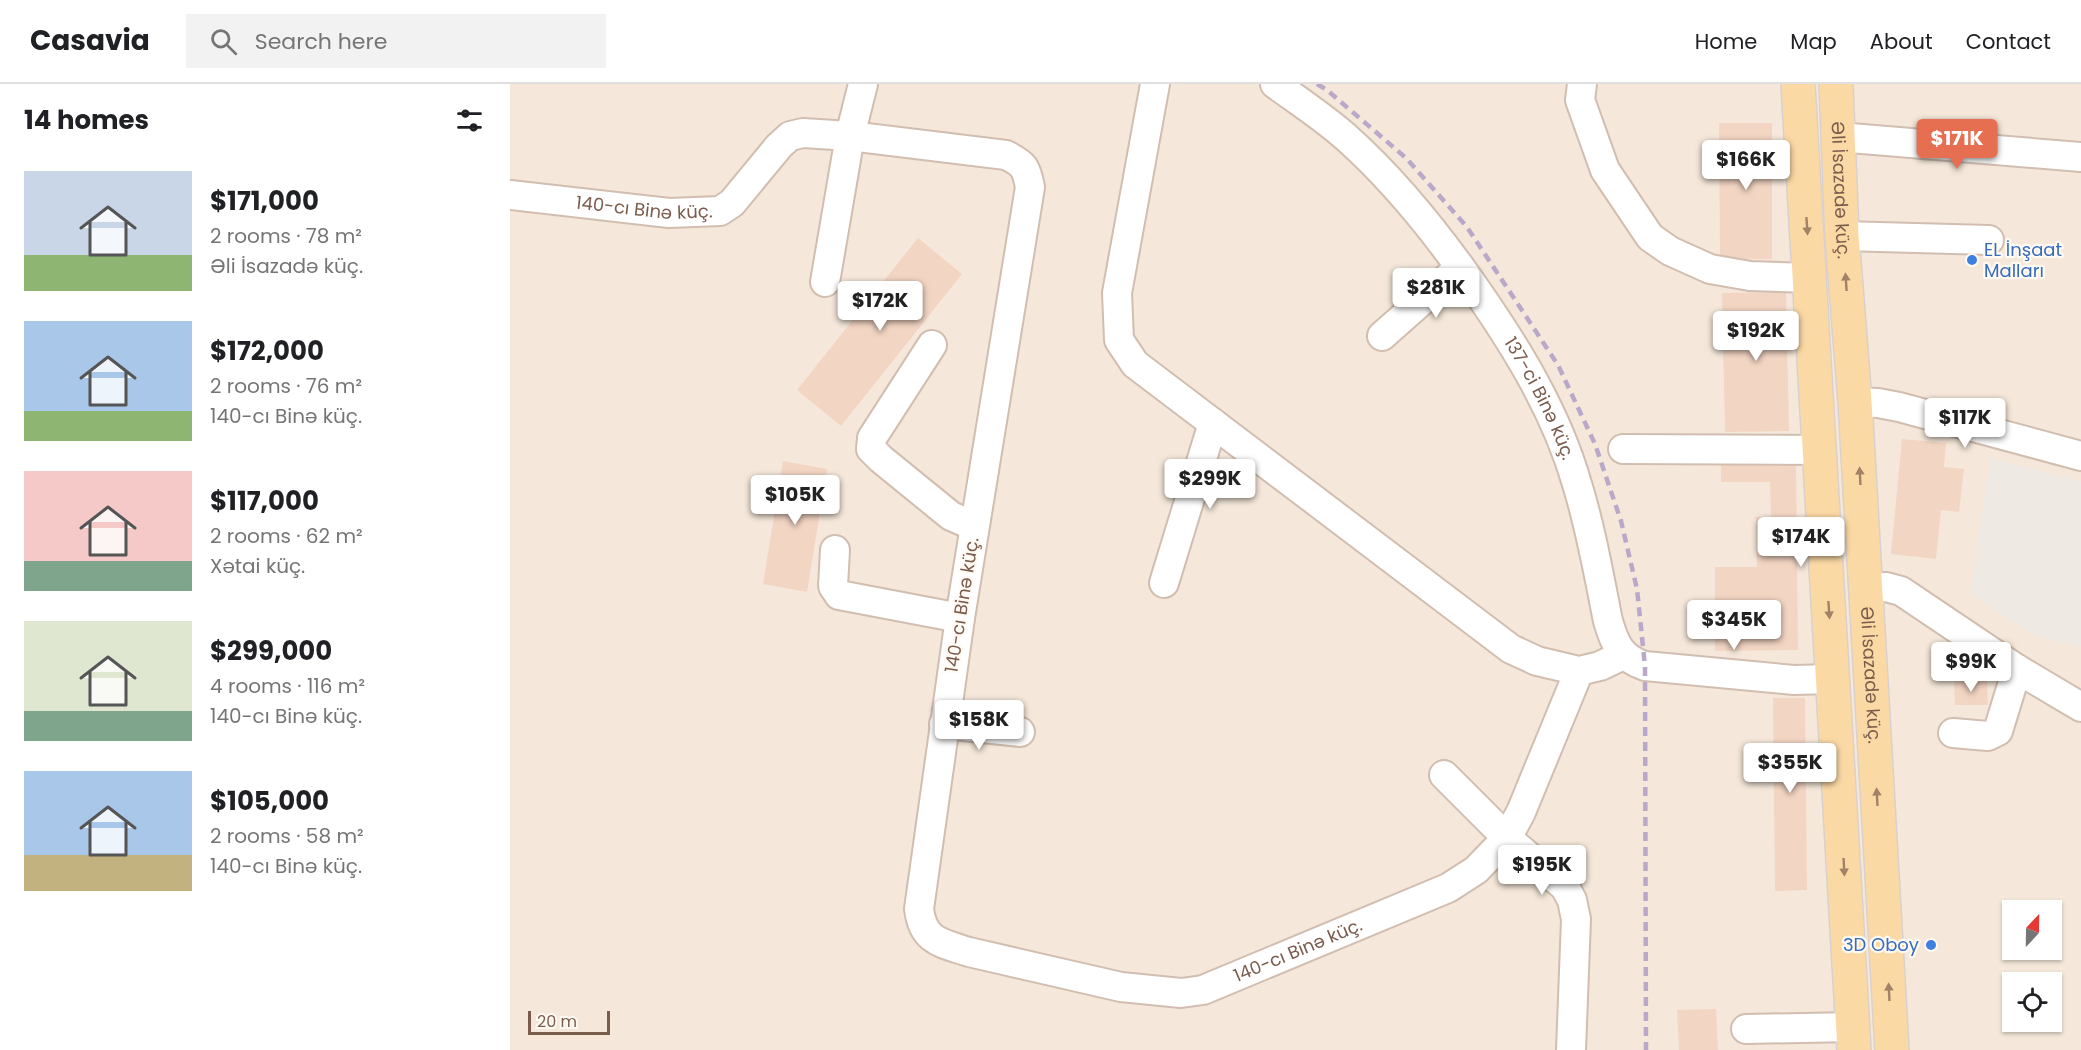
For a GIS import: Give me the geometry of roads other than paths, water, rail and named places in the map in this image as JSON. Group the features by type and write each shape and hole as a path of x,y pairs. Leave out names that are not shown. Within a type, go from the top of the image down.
{"main road":[{"name":"Əli İsazadə küç.","path":"1798,84 1854,1038"},
{"name":"Əli İsazadə küç.","path":"1836,84 1842,236 1855,402 1892,1050"},
{"path":"1816,403 1855,402"}],"street":[{"path":"825,282 850,135 863,84"},
{"path":"1155,84 1117,293 1119,340 1135,364 1491,635 1511,649 1537,661 1579,671 1600,666 1623,655 1645,666 1794,680 1833,679"},
{"name":"137-ci Binə küç.","path":"1275,84 1347,138 1430,226 1520,357 1551,414 1577,483 1608,621 1613,638 1623,655"},
{"path":"1582,84 1580,100 1605,170 1650,237 1670,251 1710,269 1750,276 1810,278"},
{"name":"140-cı Binə küç.","path":"510,195 669,213 720,211 732,203 779,146 790,136 803,133 850,135 1006,155 1020,162 1027,171 1030,187 974,526 944,724 920,909 921,924 930,936 961,949 1121,987 1181,993 1203,990 1448,888 1476,870 1507,838 1521,812 1579,671"},
{"path":"1838,137 2081,157"},
{"path":"1842,236 1989,240"},
{"path":"1382,336 1460,267"},
{"path":"932,345 872,438 871,448 881,459 951,516 974,526"},
{"path":"1855,402 1899,407 2081,456"},
{"path":"1164,583 1213,423"},
{"path":"1623,449 1819,450"},
{"path":"835,550 833,586 839,595 960,618"},
{"path":"1866,588 1886,587 1901,591 2017,669 2080,705"},
{"path":"1953,733 1988,736 1998,731 2017,669"},
{"path":"944,724 1020,732"},
{"path":"1444,775 1507,838 1553,875 1565,887 1572,900 1576,919 1571,1050"},
{"path":"1746,1029 1854,1038"}],"railway":[{"path":"1317,84 1406,158 1467,227 1558,365 1595,444 1621,521 1637,589 1645,666 1646,1050"}],"place":[{"name":"EL İnşaat Malları","path":"1972,260"},
{"name":"3D Oboy","path":"1931,945"}]}
